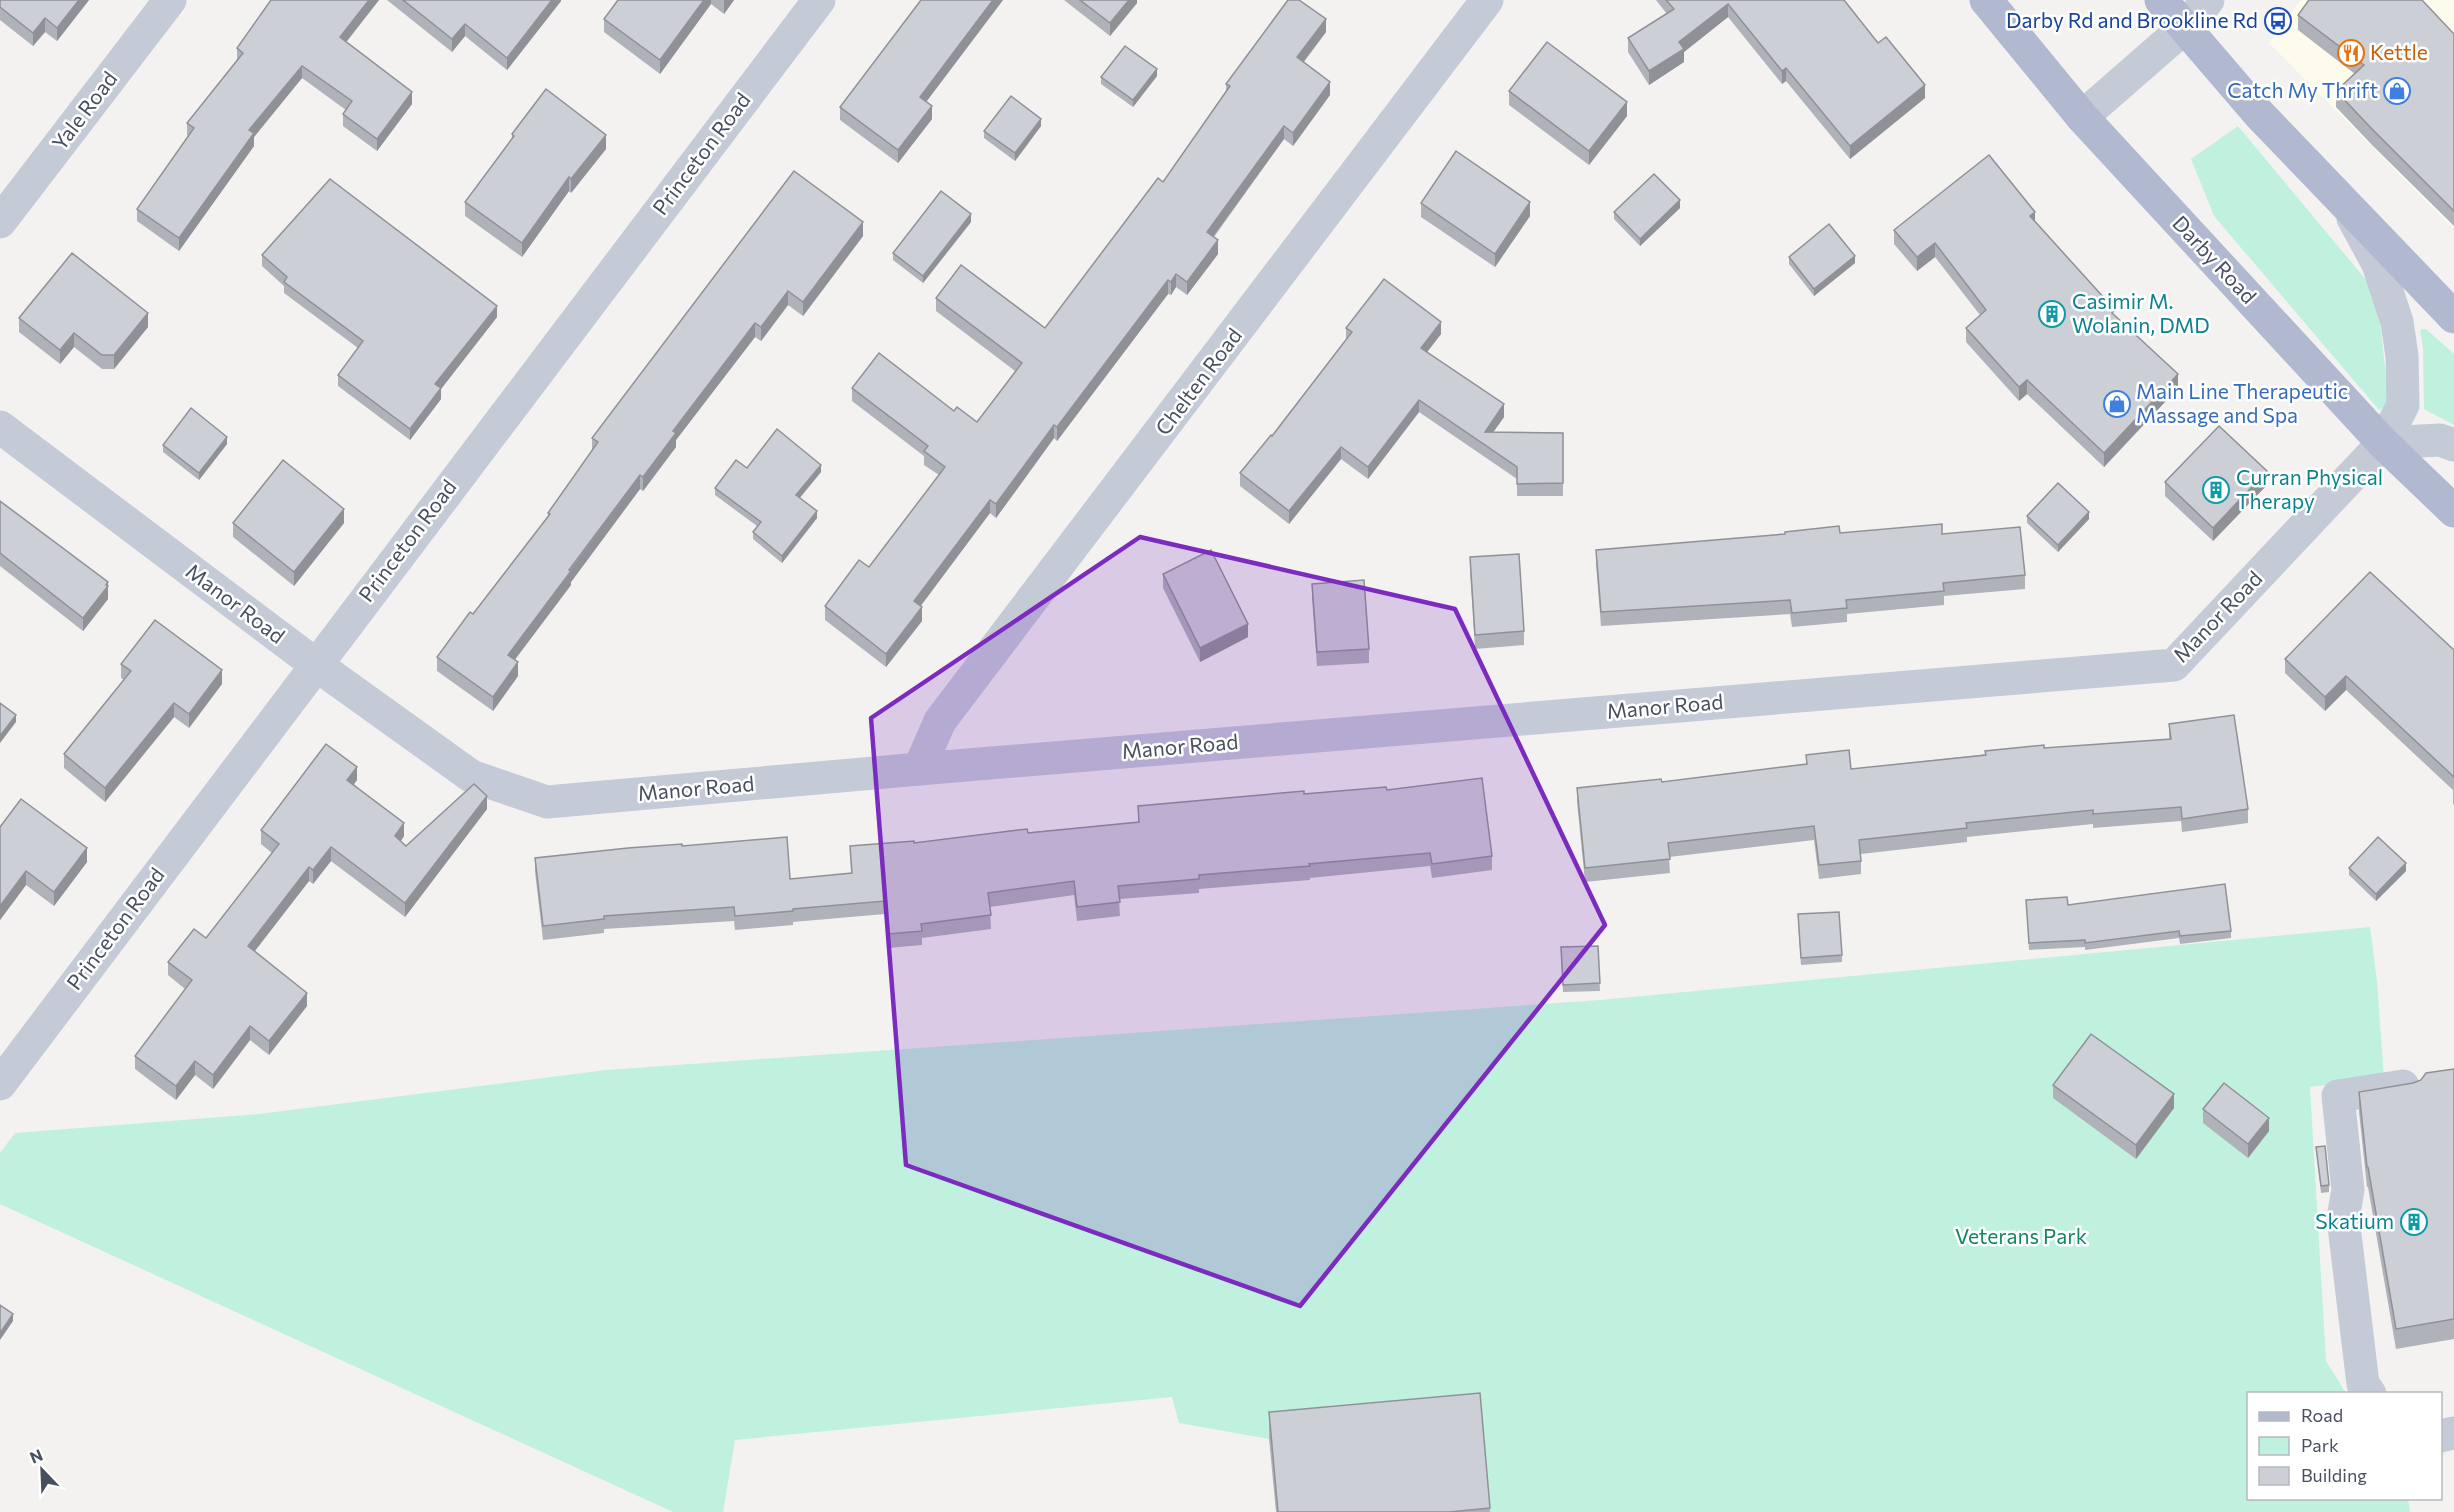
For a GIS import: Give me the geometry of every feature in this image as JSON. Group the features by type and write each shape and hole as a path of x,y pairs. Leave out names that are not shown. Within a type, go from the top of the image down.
{"main road":[{"name":"Darby Road","path":"1986,0 2082,117 2383,443 2454,511"},
{"path":"2161,0 2259,114 2454,317"}],"street":[{"name":"Yale Road","path":"0,222 170,0"},
{"name":"Princeton Road","path":"0,1084 315,664 819,0"},
{"name":"Chelten Road","path":"919,769 940,721 1487,0"},
{"path":"2082,117 2184,28 2208,0"},
{"name":"Manor Road","path":"0,427 315,664 471,776 547,802 2174,665 2383,443 2403,405 2402,356 2397,322 2378,264 2348,208"},
{"path":"2383,443 2440,440 2454,445"},
{"path":"2369,1392 2363,1384 2343,1218 2348,1190 2338,1096 2410,1085"}],"highlighted area":[{"path":"1140,537 1455,609 1605,925 1300,1306 906,1165 871,718"}],"shaded area":[{"path":"2301,0 2454,0 2454,229 2269,43"}],"green space":[{"path":"2238,126 2377,293 2389,405 2379,410 2214,216 2191,159"},
{"path":"2426,329 2454,354 2454,425 2424,409 2423,347 2420,331"},
{"name":"Veterans Park","path":"2370,927 2377,982 2384,1078 2310,1087 2326,1361 2345,1392 2247,1392 2247,1500 2408,1500 2410,1512 1489,1512 1479,1419 1269,1439 1179,1423 1172,1397 735,1440 723,1512 673,1512 0,1204 0,1153 15,1133 259,1114 606,1070 1600,1000"}],"building":[{"path":"0,0 79,0 57,28 45,18 33,33 0,7"},
{"path":"271,0 369,0 340,37 412,92 377,139 343,114 352,101 302,66 249,130 254,133 179,238 137,209 194,128 187,123 243,53 237,48"},
{"path":"403,0 552,0 507,58 465,24 452,39"},
{"path":"618,0 704,0 660,60 604,19"},
{"path":"921,0 993,0 920,97 932,106 898,150 840,107"},
{"path":"1080,0 1129,0 1110,23"},
{"path":"1288,0 1299,0 1326,19 1297,57 1330,82 1293,133 1284,126 1207,232 1218,240 1187,282 1176,274 1171,282 1168,280 1057,427 1054,425 996,504 990,500 914,601 922,607 886,654 825,606 859,560 869,567 945,467 924,451 928,446 852,388 879,353 954,411 957,407 977,422 1022,363 936,298 961,265 1045,328 1158,178 1163,182 1230,86 1226,84"},
{"path":"1666,0 1844,0 1878,43 1886,37 1925,85 1850,146 1786,68 1782,71 1728,4 1679,42 1684,49 1649,71 1628,38 1674,9"},
{"path":"2309,0 2422,0 2454,34 2454,211 2336,91 2364,65 2298,15"},
{"path":"1547,42 1627,102 1589,151 1509,91"},
{"path":"1125,46 1157,69 1133,100 1101,77"},
{"path":"546,89 606,135 571,179 569,177 522,243 465,202"},
{"path":"1011,96 1041,119 1015,153 984,131"},
{"path":"1456,151 1530,202 1495,254 1421,203"},
{"path":"1989,155 2035,212 2030,216 2115,310 2112,313 2178,374 2104,453 2027,380 2019,387 1966,328 1986,310 1935,243 1917,257 1894,230"},
{"path":"794,171 863,222 803,302 788,291 761,327 755,323 673,431 676,433 643,477 640,475 508,655 518,662 493,697 437,657 470,612 473,614 550,514 548,513 598,442 592,438"},
{"path":"1654,174 1680,200 1640,239 1614,212"},
{"path":"330,179 497,306 435,384 441,388 410,429 338,375 363,341 284,282 287,277 262,255"},
{"path":"941,191 971,214 923,276 893,253"},
{"path":"1829,224 1855,256 1814,289 1789,257"},
{"path":"72,253 148,313 114,355 102,355 74,333 60,350 19,318"},
{"path":"1384,279 1441,322 1421,348 1504,404 1485,432 1563,433 1563,483 1517,484 1517,467 1419,400 1368,467 1341,447 1289,511 1240,473 1272,436 1352,332 1346,328"},
{"path":"191,408 227,437 199,473 163,445"},
{"name":"Curran Physical Therapy","path":"2219,426 2267,471 2213,528 2165,482"},
{"path":"777,429 821,465 796,495 817,511 782,556 753,532 761,522 715,488 736,460 747,468"},
{"path":"283,460 344,509 294,572 233,523"},
{"path":"2058,483 2089,512 2058,545 2027,516"},
{"path":"0,501 108,582 106,585 108,586 83,618 0,553"},
{"path":"1942,524 1942,534 2020,527 2025,575 1943,583 1944,591 1846,600 1847,608 1792,613 1790,600 1601,612 1596,550 1785,534 1785,532 1839,526 1840,533"},
{"path":"1211,550 1248,624 1200,648 1163,574"},
{"path":"1519,554 1524,631 1475,635 1470,557"},
{"path":"2370,572 2454,650 2454,777 2346,676 2325,697 2285,659"},
{"path":"1364,580 1369,649 1317,652 1312,584"},
{"path":"155,620 222,670 189,714 174,703 105,788 64,754 131,671 121,664"},
{"path":"0,703 16,715 0,736"},
{"path":"2234,715 2248,809 2182,819 2181,807 2093,814 2093,810 1966,823 1967,828 1859,840 1861,861 1819,865 1814,826 1668,843 1670,859 1585,868 1577,788 1661,779 1662,782 1807,764 1806,755 1849,750 1851,769 1986,755 1985,751 2044,745 2044,748 2171,739 2169,724"},
{"path":"326,744 357,767 347,780 404,823 395,836 406,846 474,784 487,796 405,903 331,847 313,870 309,867 248,946 307,993 269,1041 250,1026 213,1075 195,1061 176,1086 135,1056 192,980 168,962 194,929 206,938 279,844 261,830"},
{"path":"1482,778 1492,856 1432,864 1430,853 1199,875 1199,879 1118,886 1120,902 1077,907 1074,881 988,893 991,915 921,924 922,931 888,934 885,901 735,916 734,907 604,916 604,919 543,926 535,858 628,848 787,837 790,879 852,873 850,846 914,841 914,843 1027,829 1028,833 1139,822 1138,806 1304,791 1304,794 1386,787 1387,790"},
{"path":"21,799 87,848 54,892 26,871 0,906 0,827"},
{"path":"2378,837 2406,863 2376,894 2349,868"},
{"path":"2225,884 2231,931 2180,936 2179,931 2085,943 2085,940 2029,943 2026,900 2067,897 2068,905"},
{"path":"1839,912 1842,955 1801,958 1798,914"},
{"path":"1598,946 1600,983 1563,985 1561,947"},
{"path":"2091,1034 2174,1094 2136,1145 2053,1085"},
{"name":"Skatium","path":"2454,1069 2454,1319 2396,1329 2367,1167 2359,1092 2413,1083 2421,1080 2426,1073"},
{"path":"2224,1083 2269,1118 2248,1144 2203,1109"},
{"path":"2325,1146 2329,1185 2321,1186 2316,1147"},
{"path":"0,1305 13,1314 0,1333"},
{"path":"1480,1393 1490,1508 1449,1512 1278,1512 1269,1412"}],"place":[{"name":"Darby Rd and Brookline Rd","path":"2278,21"},
{"name":"Kettle","path":"2351,53"},
{"name":"Catch My Thrift","path":"2397,91"},
{"name":"Casimir M. Wolanin, DMD","path":"2052,314"},
{"name":"Main Line Therapeutic Massage and Spa","path":"2117,404"},
{"name":"Curran Physical Therapy","path":"2216,490"},
{"name":"Skatium","path":"2414,1222"}]}
